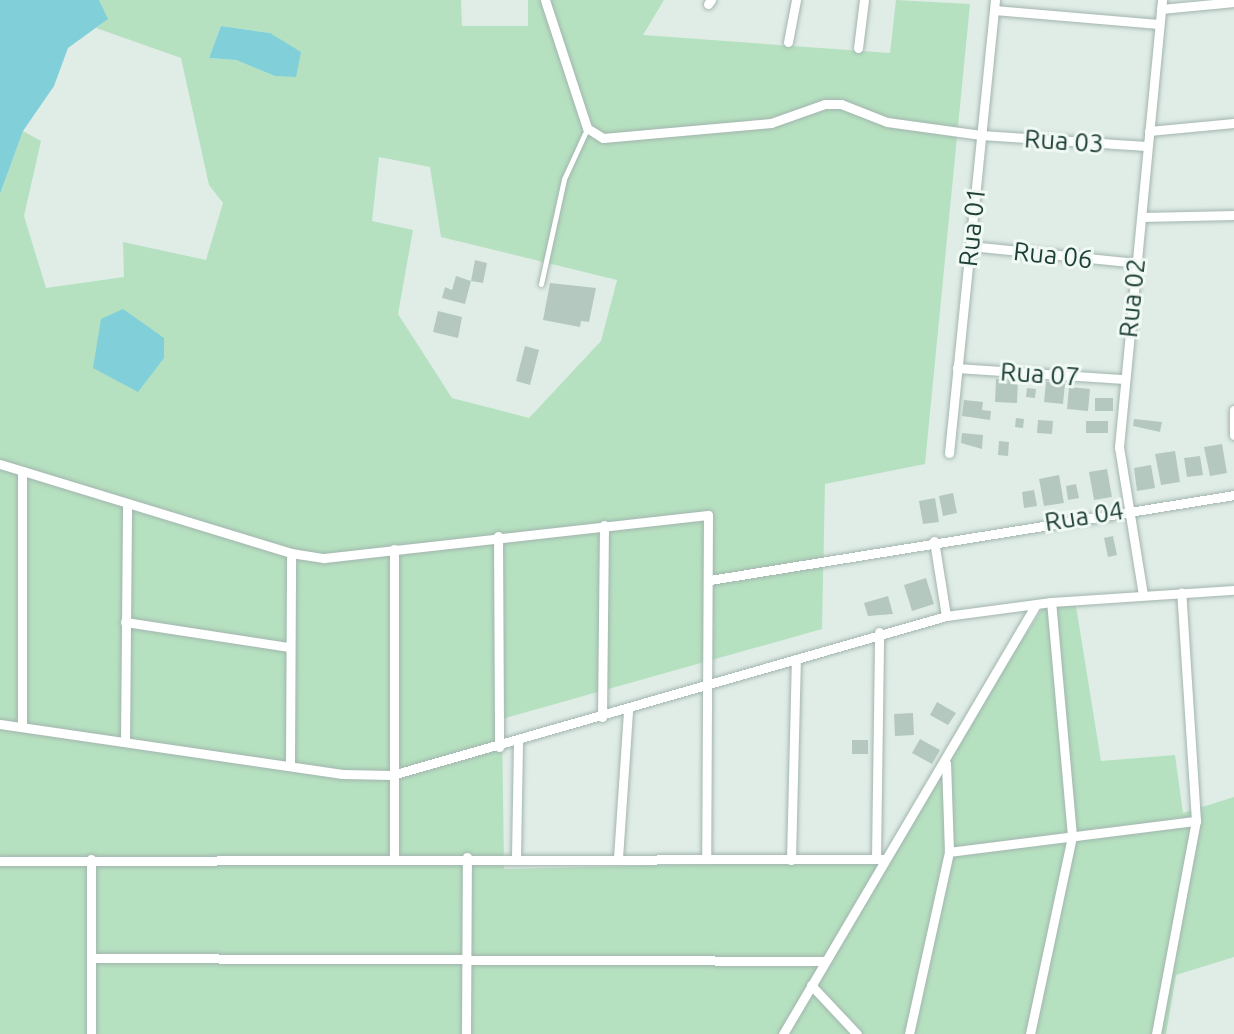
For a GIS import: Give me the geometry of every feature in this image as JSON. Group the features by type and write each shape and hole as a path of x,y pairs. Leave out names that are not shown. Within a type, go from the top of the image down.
{"street":[{"path":"545,0 587,128"},
{"path":"788,42 796,0"},
{"path":"858,48 864,0"},
{"path":"1161,5 1234,2"},
{"path":"994,5 1158,24"},
{"name":"Rua 01","path":"949,453 994,5"},
{"name":"Rua 02","path":"1143,595 1119,447 1161,5"},
{"name":"Rua 03","path":"587,128 603,138 694,132 771,123 825,104 841,104 887,122 981,135 1147,146"},
{"path":"1149,131 1234,123"},
{"path":"1142,217 1234,215"},
{"name":"Rua 06","path":"970,246 1136,263"},
{"name":"Rua 07","path":"957,368 1124,379"},
{"path":"1234,410 1234,429"},
{"path":"0,464 291,553 324,558 498,536 708,515 710,686 706,858"},
{"path":"22,471 22,727"},
{"name":"Rua 04","path":"710,580 1127,509 1234,495"},
{"path":"125,742 127,503"},
{"path":"602,717 604,525"},
{"path":"498,536 499,747"},
{"path":"934,541 946,616"},
{"path":"394,549 394,859"},
{"path":"290,765 288,647 291,553"},
{"path":"0,724 290,765 392,775 710,686 879,632 946,616 1051,602 1234,590"},
{"path":"1156,1034 1196,821 1181,592"},
{"path":"1030,1034 1072,836 1051,602"},
{"path":"783,1034 881,858 946,763 1036,605"},
{"path":"125,622 288,647"},
{"path":"879,632 881,858"},
{"path":"791,860 796,659"},
{"path":"618,858 628,710"},
{"path":"516,857 518,741"},
{"path":"909,1034 949,852 946,763"},
{"path":"949,852 1196,821"},
{"path":"0,861 467,857 881,858"},
{"path":"466,1034 467,857"},
{"path":"91,859 91,1034"},
{"path":"91,958 467,962 823,961"},
{"path":"811,985 857,1034"}],"lane":[{"path":"541,284 564,179 587,128"}],"green space":[{"path":"99,0 461,0 462,26 528,26 528,0 664,0 643,35 890,53 896,0 970,4 925,464 825,484 822,629 502,719 504,869 885,860 903,822 1043,608 1076,606 1101,761 1175,755 1183,813 1234,797 1234,957 1176,975 1166,1034 0,1034 0,194 23,131 41,141 24,216 46,288 124,277 123,242 206,260 223,203 209,185 181,58 96,28 107,19","holes":["221,26 270,33 275,76 236,60 209,58","379,157 430,167 441,237 617,280 601,341 529,418 452,398 398,314 413,230 372,221"]}],"water":[{"path":"0,0 99,0 108,19 68,48 54,86 23,131 0,194"},
{"path":"221,26 270,33 301,52 296,77 275,76 236,60 209,58"},
{"path":"123,309 164,338 164,358 138,392 93,368 101,319"}],"building":[{"path":"475,260 487,263 483,283 471,281"},
{"path":"456,276 471,281 465,304 442,298 445,287 452,290"},
{"path":"550,283 596,288 589,322 581,321 580,327 543,320"},
{"path":"438,311 462,317 458,338 433,332"},
{"path":"525,346 539,350 530,385 516,381"},
{"path":"996,379 1018,380 1017,403 995,402"},
{"path":"1046,382 1065,384 1063,404 1044,402"},
{"path":"1069,387 1090,389 1088,411 1067,409"},
{"path":"1027,388 1036,389 1035,398 1026,397"},
{"path":"1095,398 1113,398 1113,411 1095,411"},
{"path":"964,400 983,402 982,410 991,411 990,420 962,416"},
{"path":"1016,418 1024,419 1023,428 1015,427"},
{"path":"1134,419 1162,422 1160,432 1133,426"},
{"path":"1038,420 1053,421 1052,434 1037,433"},
{"path":"1086,421 1108,421 1108,433 1086,433"},
{"path":"962,433 983,435 982,449 961,443"},
{"path":"999,441 1009,442 1008,456 998,455"},
{"path":"1222,444 1227,473 1210,476 1204,447"},
{"path":"1175,451 1180,482 1161,485 1155,454"},
{"path":"1200,456 1203,475 1187,477 1184,458"},
{"path":"1151,465 1155,488 1137,491 1134,468"},
{"path":"1107,469 1112,497 1094,500 1089,472"},
{"path":"1059,475 1064,503 1044,506 1039,479"},
{"path":"1076,484 1079,498 1068,500 1066,486"},
{"path":"1034,490 1037,506 1024,508 1022,492"},
{"path":"953,493 957,513 943,516 939,496"},
{"path":"935,498 939,522 923,524 919,501"},
{"path":"1113,536 1117,555 1108,557 1104,538"},
{"path":"926,578 934,604 912,611 904,585"},
{"path":"888,596 893,614 868,616 864,603"},
{"path":"937,702 956,713 948,725 930,715"},
{"path":"913,713 914,735 895,736 894,714"},
{"path":"920,739 940,750 932,764 912,753"},
{"path":"852,740 868,740 868,754 852,754"}]}
